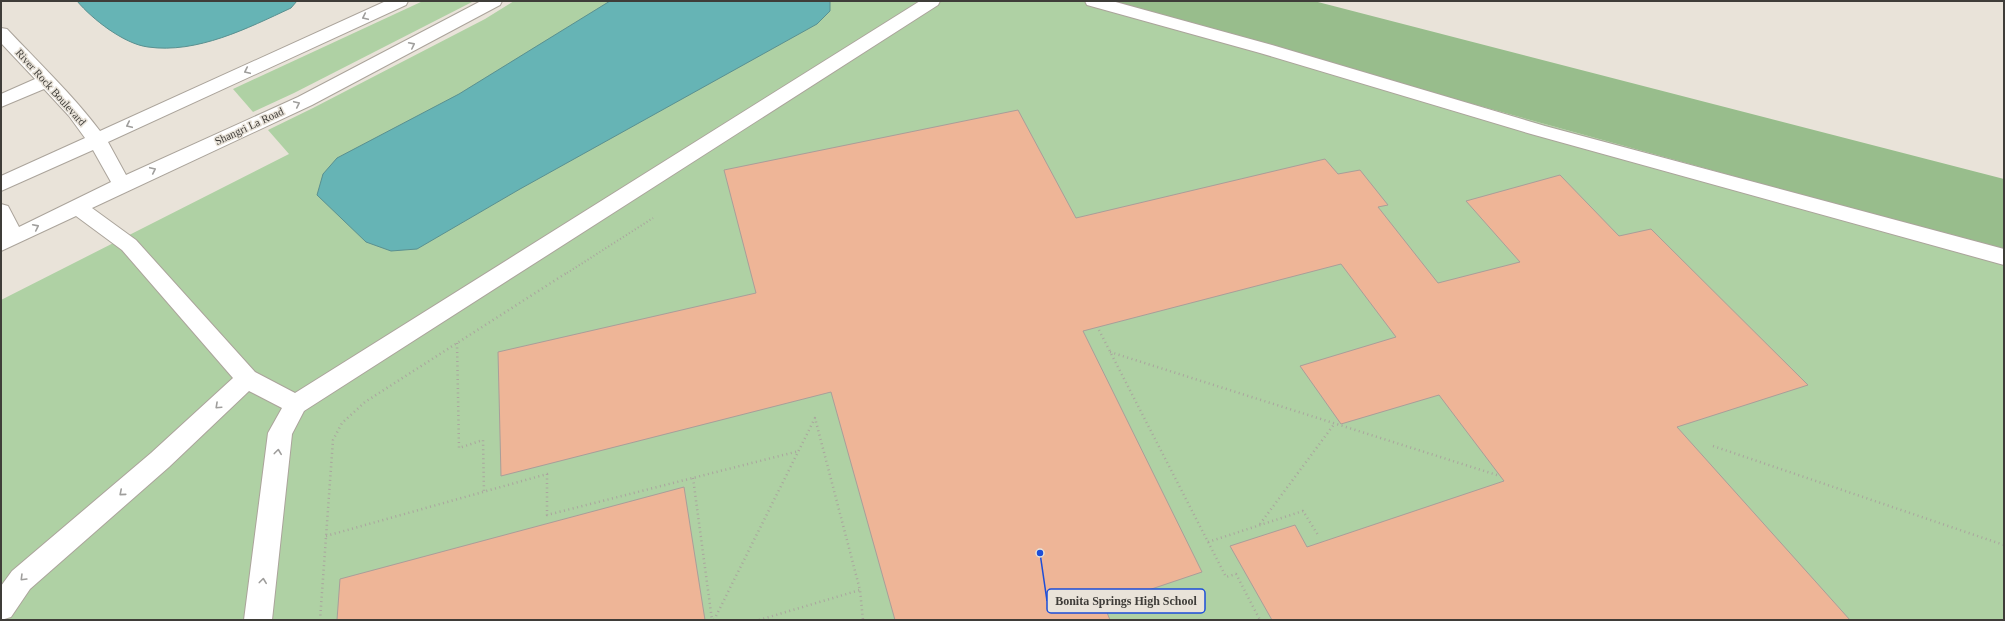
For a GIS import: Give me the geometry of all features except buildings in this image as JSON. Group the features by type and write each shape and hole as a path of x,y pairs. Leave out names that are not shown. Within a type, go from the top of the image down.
{"street":[{"path":"1,184 400,1"},
{"name":"Shangri La Road","path":"7,241 122,185 305,101 494,1"},
{"path":"258,620 280,433 296,404 932,1"},
{"path":"1093,1 1258,47 1538,130 2004,257"},
{"name":"River Rock Boulevard","path":"2,35 76,112 97,140 122,185"},
{"path":"1,101 47,81"},
{"path":"77,207 129,245 188,310 247,380 296,404"},
{"path":"1,211 7,241"},
{"path":"1,608 21,580 160,460 247,380"}],"path":[{"path":"320,620 333,440 342,424 365,402 653,218"},
{"path":"1099,330 1226,577 1236,574 1260,620"},
{"path":"457,343 459,448 483,440 484,492"},
{"path":"1110,352 1500,476"},
{"path":"713,620 815,418 860,590 863,620"},
{"path":"1260,525 1335,423"},
{"path":"1713,446 2004,546"},
{"path":"326,536 547,474 548,515 799,451"},
{"path":"693,478 713,620"},
{"path":"1208,542 1302,511 1318,535"},
{"path":"759,620 860,590"}],"green space":[{"path":"423,1 474,1 294,93 253,112 233,89"},
{"path":"514,1 1100,1 2004,251 2004,620 1,620 1,300 289,154 268,130 485,19"},
{"path":"1100,1 1314,1 2004,179 2004,251"}],"water":[{"path":"77,1 297,1 291,8 222,38 185,47 166,48 139,45 119,36 100,23"},
{"path":"610,1 830,1 830,11 817,24 520,189 417,249 391,251 366,242 317,195 323,174 337,158 459,94"}],"place":[{"name":"Bonita Springs High School","path":"1040,553"}]}
